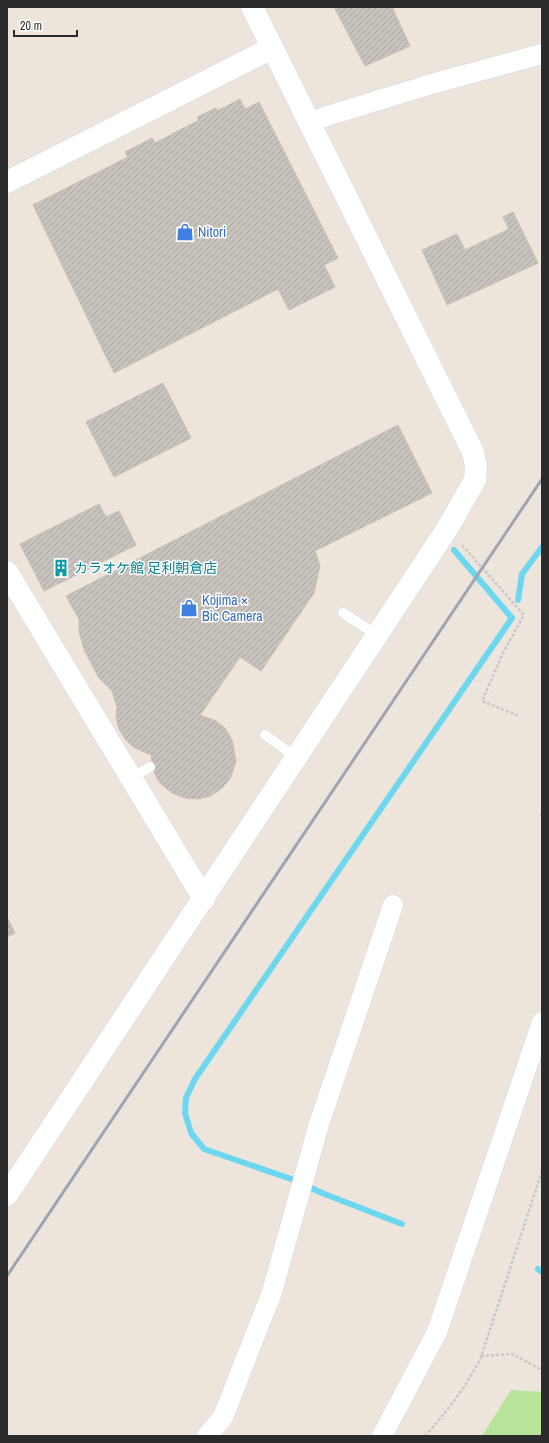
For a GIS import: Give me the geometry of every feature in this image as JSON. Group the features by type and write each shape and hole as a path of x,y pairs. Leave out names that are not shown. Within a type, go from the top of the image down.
{"street":[{"path":"7,1195 377,635 447,528 475,480 476,466 473,452 252,7"},
{"path":"7,182 272,48"},
{"path":"310,123 327,116 435,83 542,54"},
{"path":"7,572 204,899"},
{"path":"207,1436 223,1417 272,1292 319,1124 394,905"},
{"path":"382,1436 437,1332 542,1022"}],"lane":[{"path":"344,613 377,635"},
{"path":"265,735 296,757"},
{"path":"131,778 150,767"}],"path":[{"path":"447,528 524,615 504,650 482,701 519,716"},
{"path":"425,1436 445,1414 472,1374 481,1356 542,1171"},
{"path":"481,1356 512,1354 542,1370"}],"green space":[{"path":"511,1390 542,1392 542,1436 482,1436"}],"building":[{"path":"334,7 392,7 410,46 365,66"},
{"name":"Nitori","path":"240,99 245,109 259,102 338,258 324,265 335,287 289,310 278,289 114,373 33,205 128,157 125,152 152,138 155,143 199,120 197,117 216,108 217,111"},
{"path":"513,212 538,263 447,305 422,250 457,234 465,250 509,229 503,217"},
{"path":"163,383 191,438 114,477 86,422"},
{"name":"Kojima × Bic Camera","path":"398,425 432,493 315,551 320,566 314,593 261,671 240,657 200,715 216,721 225,728 232,740 236,761 231,777 223,787 211,796 198,799 185,798 172,793 159,782 154,772 151,755 133,747 125,739 119,729 116,718 117,707 112,691 99,678 84,650 79,631 79,619 66,596"},
{"name":"カラオケ館 足利朝倉店","path":"99,504 106,517 119,511 136,545 44,591 20,544"},
{"path":"7,917 15,933 7,937"}],"waterway":[{"path":"518,600 522,574 542,547"},
{"path":"402,1224 322,1193 294,1180 204,1149 191,1133 185,1113 186,1098 195,1079 512,618 454,550"},
{"path":"538,1269 542,1272"}],"railway":[{"path":"7,1276 542,479"}],"place":[{"name":"Nitori","path":"185,232"},
{"name":"カラオケ館 足利朝倉店","path":"61,568"},
{"name":"Kojima × Bic Camera","path":"189,608"}]}
